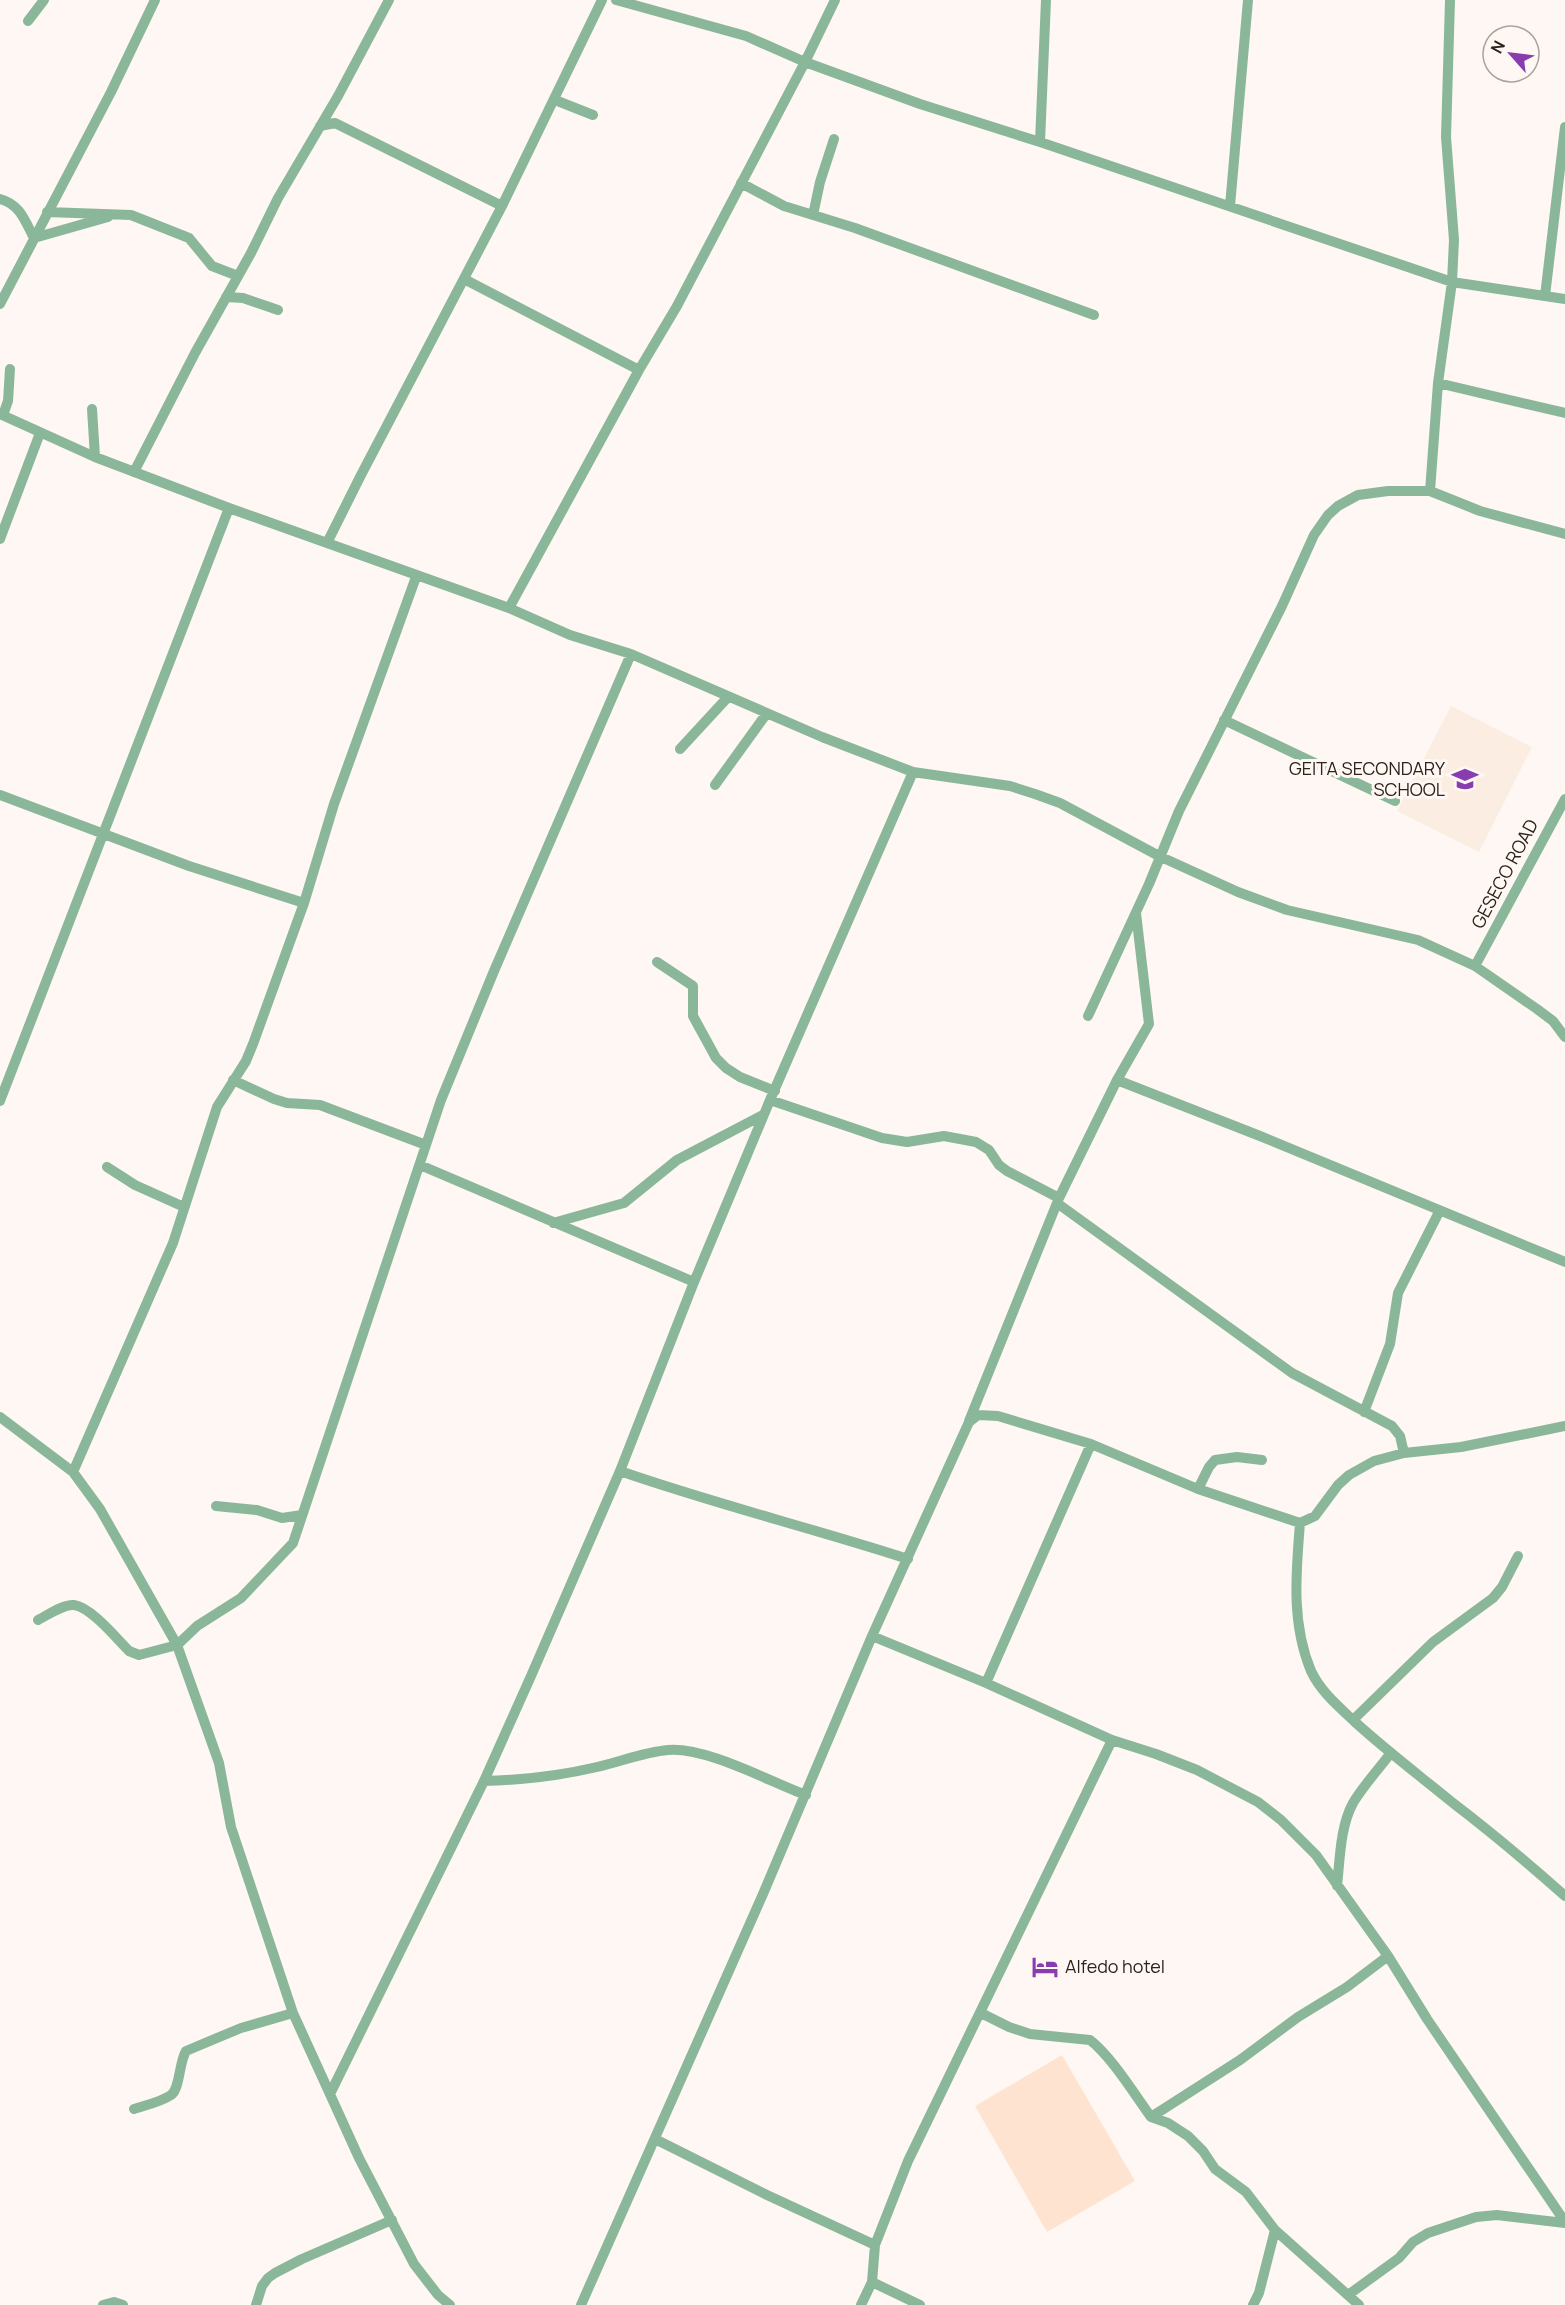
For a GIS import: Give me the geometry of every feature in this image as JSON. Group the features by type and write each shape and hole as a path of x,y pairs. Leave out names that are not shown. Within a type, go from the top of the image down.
{"street":[{"path":"28,21 44,0"},
{"path":"0,304 111,92 154,0"},
{"path":"134,471 278,198 388,0"},
{"path":"327,543 502,206 602,0"},
{"path":"616,0 746,36 805,62 920,104 1040,142 1452,282 1565,299"},
{"path":"509,608 639,370 677,306 835,0"},
{"path":"1040,142 1046,0"},
{"path":"1230,207 1248,0"},
{"path":"1430,491 1438,383 1452,282 1454,240 1446,137 1450,0"},
{"path":"555,100 593,115"},
{"path":"320,126 335,123 502,206"},
{"path":"1545,296 1565,127"},
{"path":"813,215 820,182 834,139"},
{"path":"741,183 784,206 876,236 1094,315"},
{"path":"0,199 10,202 17,208 34,238"},
{"path":"47,212 131,215 189,238 212,266 238,276"},
{"path":"34,238 115,214"},
{"path":"464,279 639,370"},
{"path":"226,297 243,298 278,310"},
{"path":"10,369 8,401 1,415 95,457 229,508 509,608 570,634 631,654 822,737 913,772 1010,786 1060,803 1160,856 1287,910 1418,940 1475,966 1537,1008 1553,1021 1565,1036"},
{"path":"1438,383 1565,413"},
{"path":"92,409 95,457"},
{"path":"0,538 40,433"},
{"path":"1088,1016 1224,720 1282,606 1314,535 1328,515 1338,506 1358,495 1398,490 1430,491 1480,510 1565,534"},
{"path":"0,1101 2,1089 104,835 229,508"},
{"path":"73,1472 160,1274 217,1107 246,1061 253,1044 304,903 334,804 416,576"},
{"path":"38,1620 65,1606 73,1605 83,1609 129,1651 139,1655 177,1645 197,1626 241,1598 293,1543 426,1145 467,1036 631,654"},
{"path":"680,749 728,697"},
{"path":"715,785 767,713"},
{"path":"1224,720 1395,801"},
{"path":"330,2094 484,1781 620,1471 694,1282 772,1095 913,772"},
{"path":"0,795 189,866 304,903"},
{"name":"GESECO ROAD","path":"1475,966 1565,799"},
{"path":"580,2305 656,2139 806,1795 872,1636 969,1422 1058,1200 1117,1080 1149,1024 1136,912"},
{"path":"657,962 693,986 693,1016 707,1045 721,1063 740,1077 772,1095 882,1138 908,1142 944,1137 976,1142 989,1150 999,1165 1058,1200 1292,1373 1392,1426 1396,1430 1404,1453"},
{"path":"233,1080 274,1099 287,1103 320,1105 426,1145"},
{"path":"1117,1080 1260,1136 1439,1212 1565,1262"},
{"path":"553,1223 624,1203 669,1165 764,1115"},
{"path":"420,1165 694,1282"},
{"path":"107,1167 135,1185 184,1207"},
{"path":"1364,1412 1390,1344 1398,1293 1439,1212"},
{"path":"969,1422 978,1415 998,1416 1091,1444 1198,1489 1300,1523 1315,1516 1338,1485 1349,1475 1374,1461 1404,1453 1461,1447 1565,1426"},
{"path":"0,1417 73,1472 100,1509 177,1645 219,1763 231,1827 293,2013 359,2158 414,2264 438,2295 450,2305"},
{"path":"986,1683 1091,1444"},
{"path":"1198,1489 1215,1460 1237,1457 1262,1460"},
{"path":"620,1471 692,1496 765,1515 908,1559"},
{"path":"216,1506 257,1510 282,1518 303,1515"},
{"path":"1300,1523 1296,1576 1297,1619 1304,1649 1319,1685 1330,1700 1390,1754 1456,1804 1565,1896"},
{"path":"1353,1720 1433,1642 1493,1598 1502,1587 1518,1556"},
{"path":"872,1636 986,1683 1112,1740 1197,1770 1258,1802 1281,1820 1316,1856 1388,1956 1427,2019 1565,2223"},
{"path":"861,2305 872,2282 875,2245 908,2161 1112,1740"},
{"path":"484,1781 569,1773 669,1750 693,1752 806,1795"},
{"path":"1337,1886 1344,1833 1354,1801 1390,1754"},
{"path":"1151,2117 1240,2061 1298,2017 1347,1987 1388,1956"},
{"path":"135,2109 171,2095 176,2090 182,2056 186,2050 241,2028 293,2013"},
{"path":"981,2013 1009,2027 1030,2034 1090,2040 1151,2117 1168,2123 1188,2136 1203,2151 1215,2169 1246,2192 1275,2230 1359,2305"},
{"path":"656,2139 767,2195 875,2245"},
{"path":"1348,2295 1399,2258 1413,2242 1428,2233 1476,2217 1497,2215 1565,2223"},
{"path":"256,2305 262,2286 275,2273 392,2220"},
{"path":"1254,2305 1275,2230"},
{"path":"872,2282 920,2305"},
{"path":"103,2305 114,2302 123,2305"}],"shaded area":[{"name":"GEITA SECONDARY SCHOOL","path":"1451,706 1532,747 1479,852 1397,811"},
{"path":"1062,2055 1135,2181 1047,2232 975,2106"}],"place":[{"name":"GEITA SECONDARY SCHOOL","path":"1465,779"},
{"name":"Alfedo hotel","path":"1045,1967"}]}
